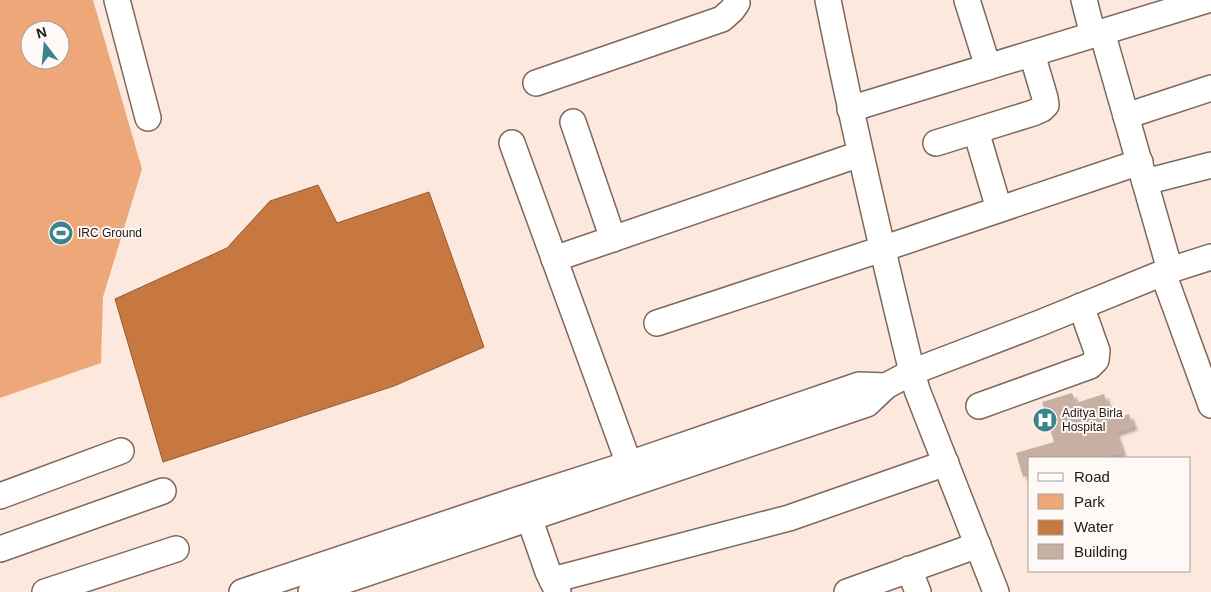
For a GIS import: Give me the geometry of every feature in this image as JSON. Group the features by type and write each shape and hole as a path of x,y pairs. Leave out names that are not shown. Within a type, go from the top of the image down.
{"street":[{"path":"117,0 148,118"},
{"path":"536,83 722,19 732,10 737,3 736,0"},
{"path":"828,0 860,154 917,390 996,592"},
{"path":"967,0 988,67"},
{"path":"1084,0 1098,33 1126,116 1166,271 1211,405"},
{"path":"850,109 1207,0"},
{"path":"936,143 1042,109 1046,105 1046,98 1032,54"},
{"path":"1126,116 1211,88"},
{"path":"573,122 613,239"},
{"path":"976,130 999,209"},
{"path":"512,143 629,464"},
{"path":"554,259 860,154"},
{"path":"657,323 999,209 1142,172 1211,165"},
{"path":"252,590 867,404 886,386 912,372 1166,271 1211,257"},
{"path":"979,406 1090,366 1096,360 1098,351 1081,306"},
{"path":"311,592 526,508 629,464 859,385 886,386"},
{"path":"0,496 121,451"},
{"path":"526,508 548,572 555,586 789,518 946,463"},
{"path":"0,549 163,491"},
{"path":"853,591 914,581 978,544"},
{"path":"45,592 176,549"}],"green space":[{"name":"IRC Ground","path":"0,0 93,0 142,169 103,297 101,363 0,398"}],"water":[{"path":"318,185 337,223 429,192 484,347 394,386 163,462 115,299 227,248 270,201"}],"building":[{"path":"1072,393 1076,403 1104,394 1112,419 1129,414 1133,426 1115,432 1122,452 1104,457 1028,457 1028,476 1023,477 1016,453 1054,442 1042,402"}],"place":[{"name":"IRC Ground","path":"61,233"},
{"name":"Aditya Birla Hospital","path":"1045,420"}]}
